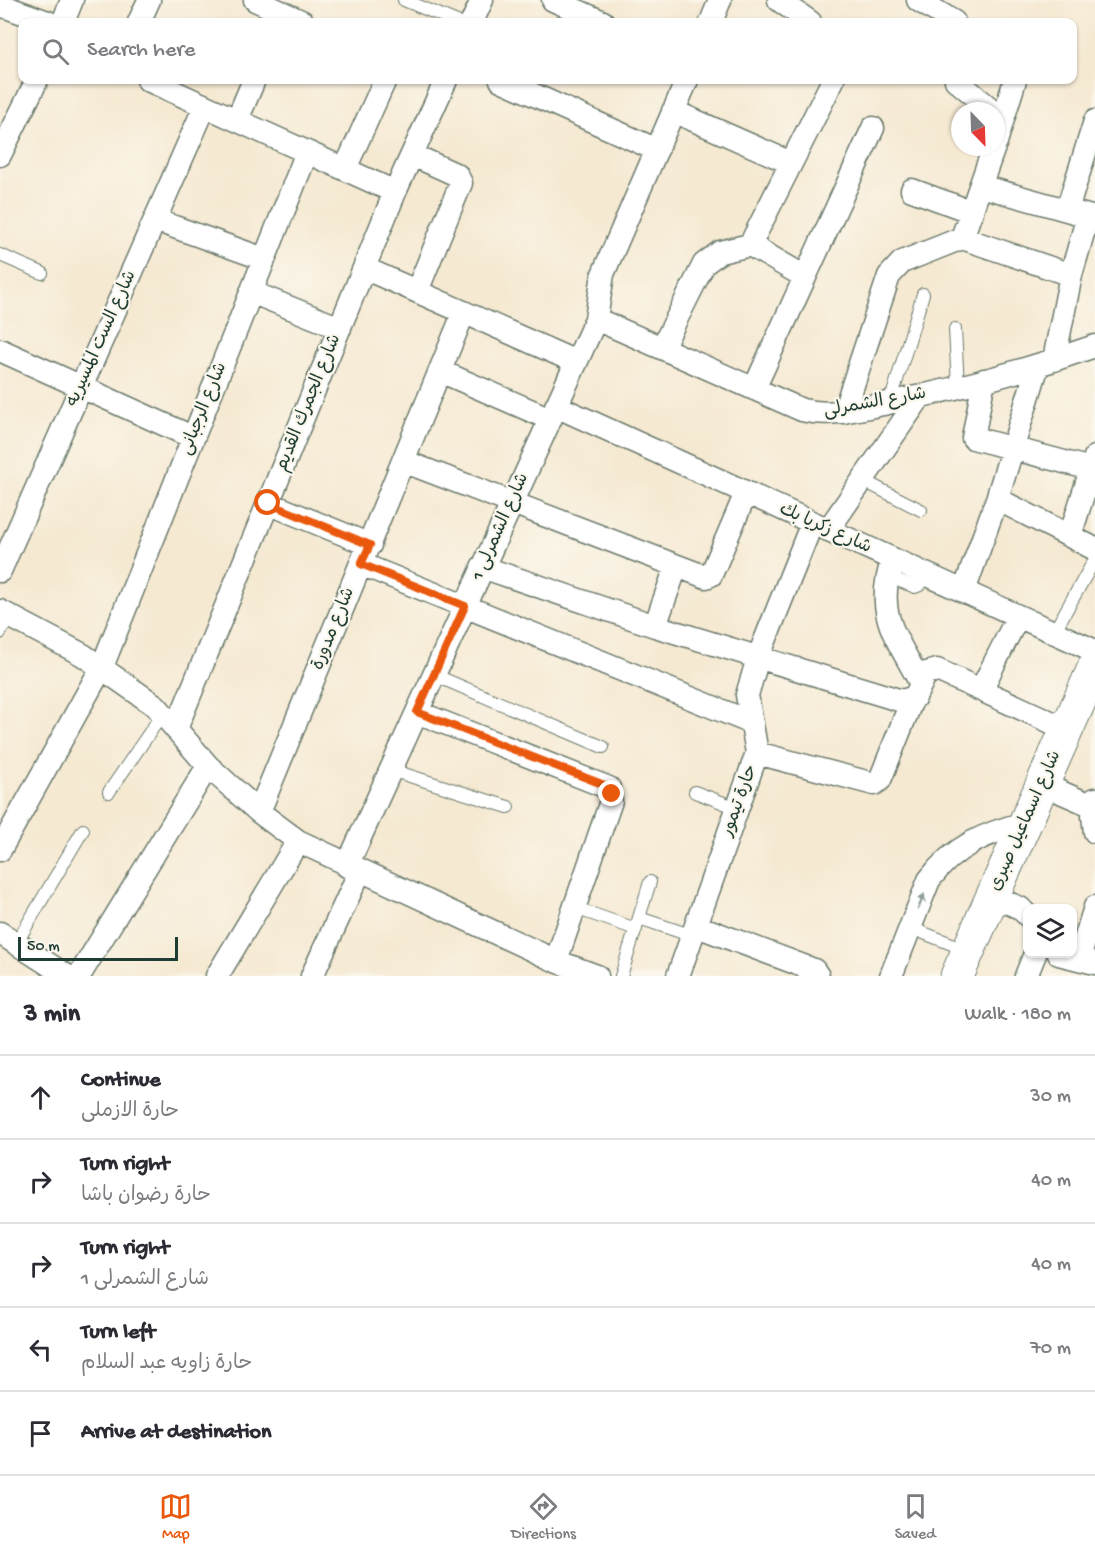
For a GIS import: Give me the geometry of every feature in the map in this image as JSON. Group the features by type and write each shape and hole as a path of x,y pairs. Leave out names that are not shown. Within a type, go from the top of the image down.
{"main road":[{"name":"شارع اسماعيل صبرى","path":"962,963 1093,671"}],"street":[{"path":"65,18 72,0"},
{"path":"141,18 149,0"},
{"path":"255,0 279,18"},
{"path":"474,18 482,0"},
{"path":"553,0 594,18"},
{"path":"713,18 720,0"},
{"path":"779,0 804,18"},
{"path":"918,0 945,18"},
{"path":"0,5 37,18"},
{"path":"0,155 35,84"},
{"path":"157,84 395,192"},
{"path":"237,120 252,84"},
{"path":"345,169 383,84"},
{"name":"شارع الجمرك القديم","path":"170,721 268,503 395,192 413,155 439,84"},
{"path":"510,84 657,150"},
{"name":"شارع الشمرلى 1","path":"312,976 391,770 596,319 603,274 685,84"},
{"path":"750,245 831,84"},
{"path":"961,84 982,102"},
{"path":"1004,102 1013,84"},
{"name":"شارع الست المسيريه","path":"0,571 205,106"},
{"path":"673,111 791,164"},
{"path":"964,591 1013,448 1046,362 1071,275 1083,214 1095,121"},
{"path":"754,389 873,128"},
{"name":"شارع الرجبانى","path":"0,850 102,667 307,152"},
{"path":"413,155 457,175 461,183 417,291"},
{"path":"962,238 991,156"},
{"path":"981,186 1083,214"},
{"path":"912,190 972,212"},
{"path":"155,220 264,259"},
{"path":"844,412 892,271 902,262 962,238 1071,275"},
{"path":"662,348 704,264 720,252 750,245 805,277"},
{"path":"364,268 576,362"},
{"path":"251,292 340,328"},
{"name":"شارع مدورة","path":"259,812 464,312"},
{"name":"شارع الشمرلى","path":"596,319 802,410 825,414 920,397 1095,346"},
{"path":"0,350 192,437"},
{"name":"شارع زكريا بك","path":"440,371 553,412 746,493 820,527 890,568 926,574 1054,632 1093,671"},
{"path":"984,380 972,436 1013,448 1093,463 1070,536"},
{"name":"حارة تيمور","path":"678,976 757,753 747,695 758,658 820,527 862,480 920,397"},
{"path":"403,461 702,577 711,575 746,493"},
{"path":"997,499 1095,549"},
{"path":"268,503 465,606 752,723"},
{"path":"482,567 655,626 902,701 917,692"},
{"path":"655,626 676,567"},
{"path":"890,568 884,597 887,620 917,692"},
{"path":"981,690 1018,616"},
{"path":"3,620 102,667 170,721 208,766 259,812 298,841 553,968 597,976"},
{"path":"757,753 874,784 880,780 926,673 934,669 1066,729"},
{"path":"417,712 609,788 611,801 553,968"},
{"path":"79,976 208,766"},
{"path":"1042,784 1094,804 1095,832"},
{"path":"891,976 929,880 947,859 979,837 1025,823"},
{"path":"217,976 298,841"},
{"path":"992,897 1023,911"},
{"path":"1078,958 1095,907"},
{"path":"695,931 814,970 818,976"},
{"path":"9,937 67,976"},
{"path":"1026,976 1033,958"}],"lane":[{"path":"404,0 447,18"},
{"path":"0,255 42,273"},
{"path":"890,403 922,294"},
{"path":"956,329 958,387"},
{"path":"862,480 921,510"},
{"path":"1054,632 1095,559"},
{"path":"434,675 603,747"},
{"path":"109,792 170,721"},
{"path":"391,770 508,807"},
{"path":"694,792 736,808"},
{"path":"9,937 83,830"},
{"path":"621,976 650,882"},
{"path":"574,908 637,923 695,931"},
{"path":"910,928 962,963"}],"route":[{"path":"268,503 370,545 361,564 465,606 417,712 607,786 612,794"}]}
